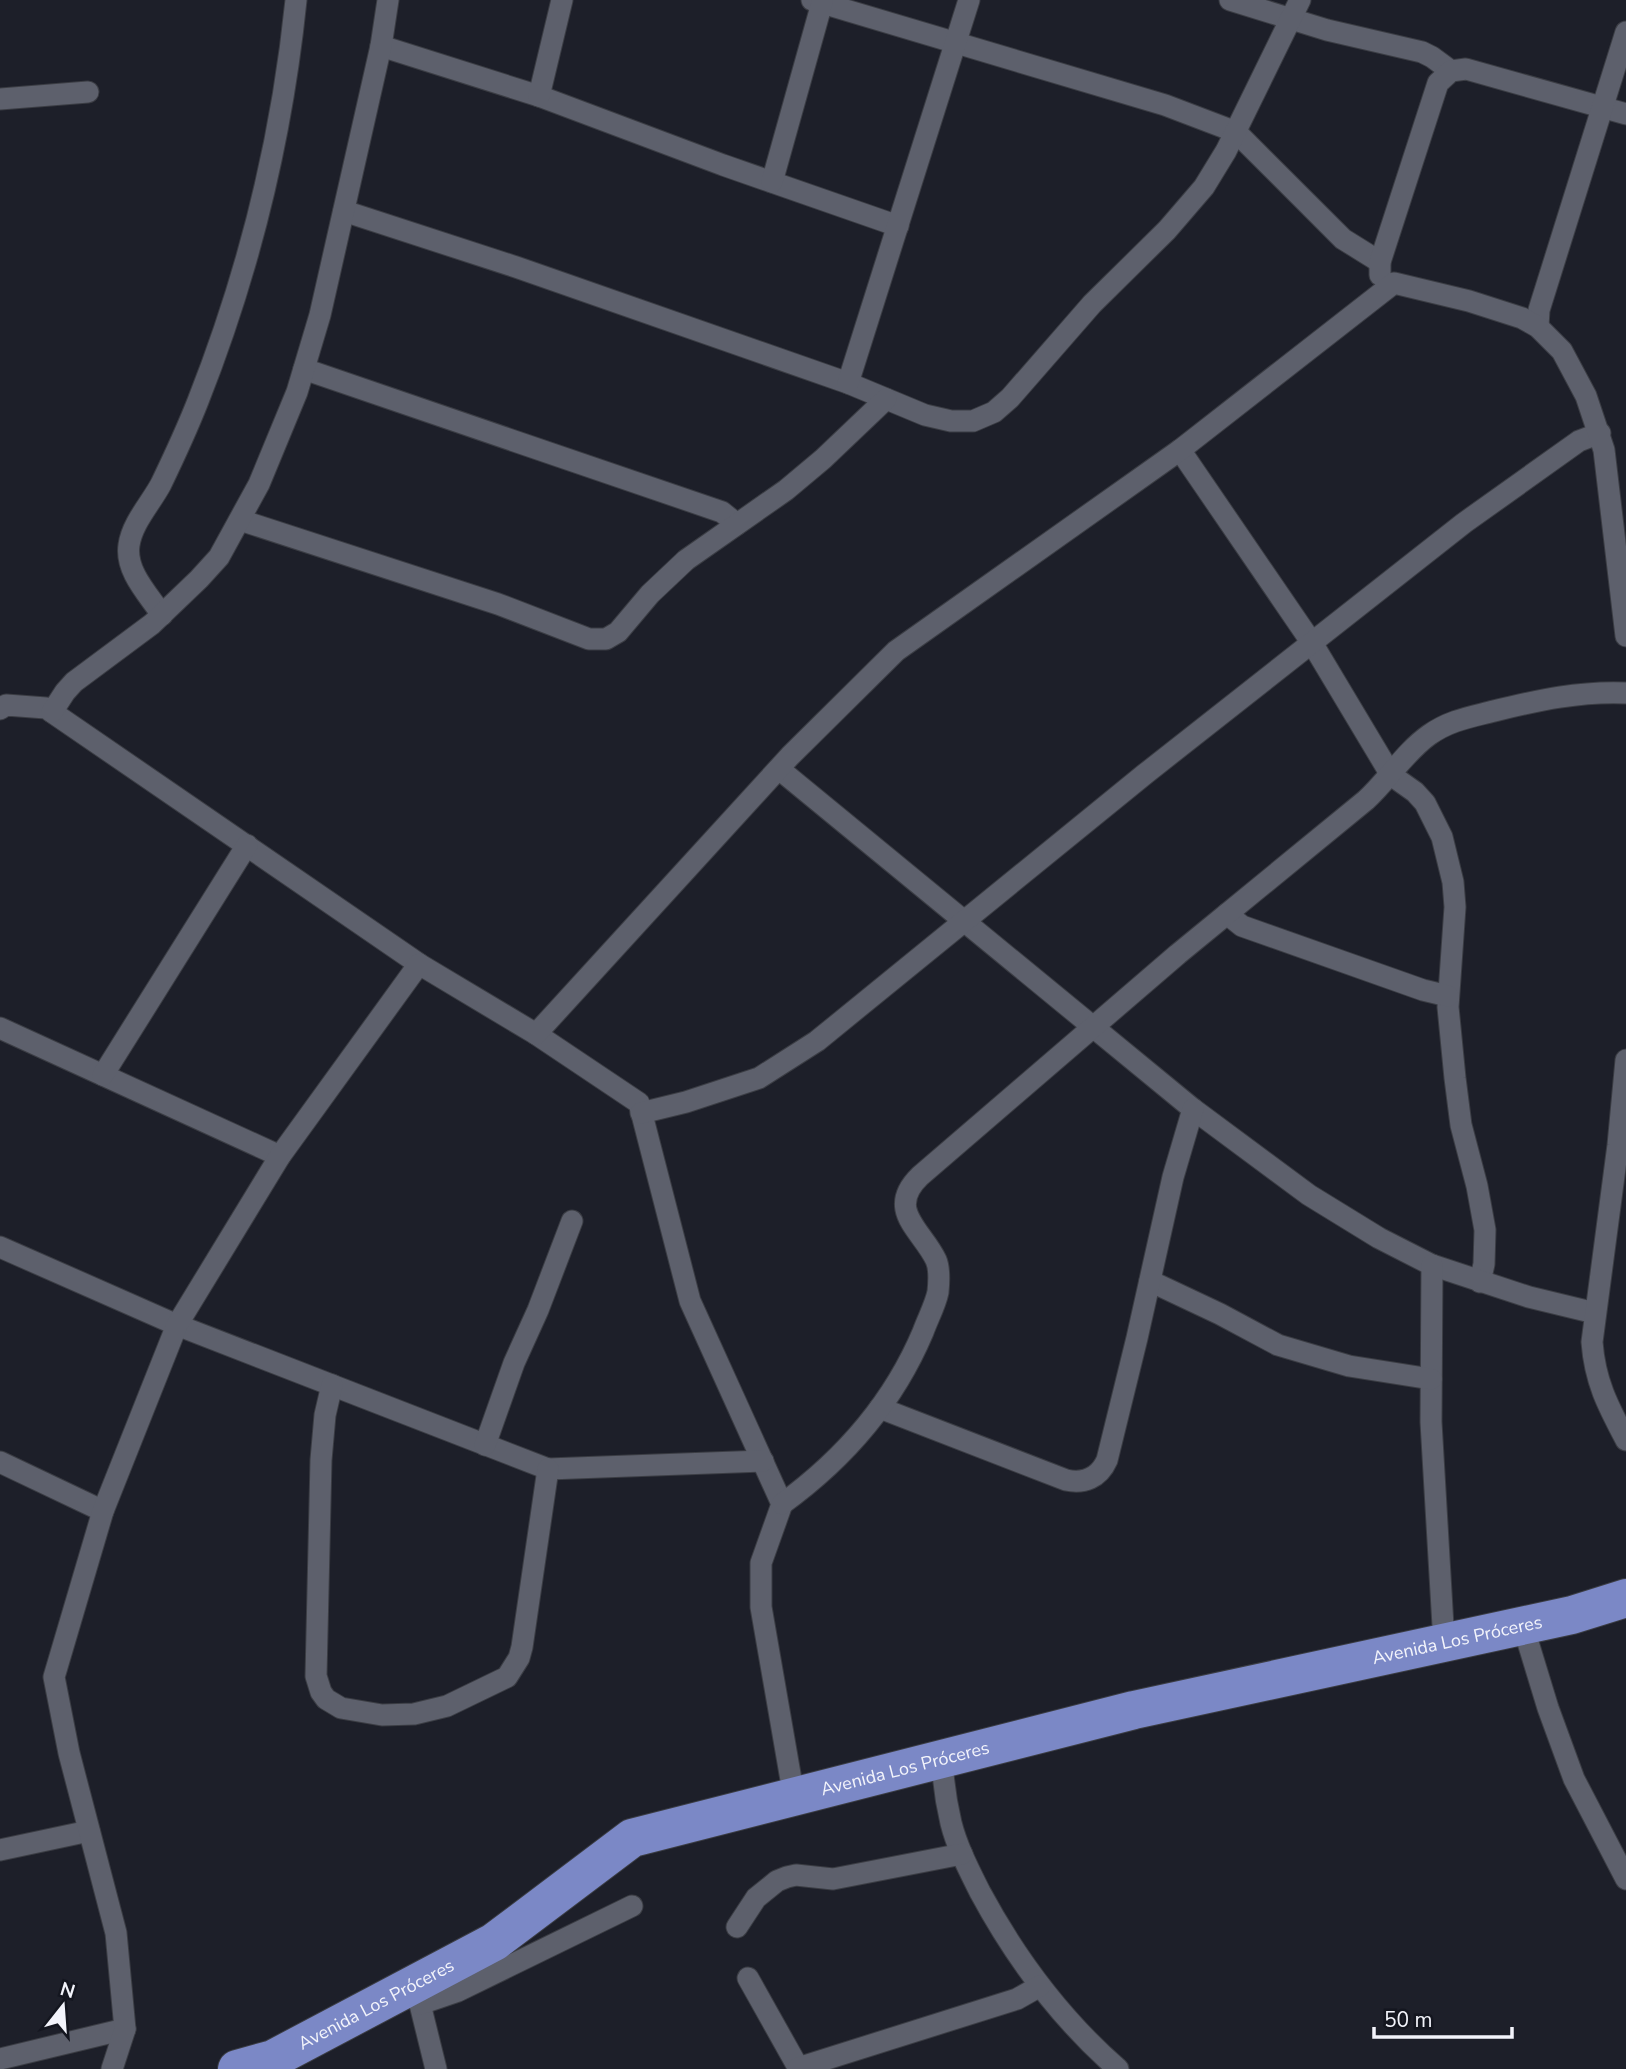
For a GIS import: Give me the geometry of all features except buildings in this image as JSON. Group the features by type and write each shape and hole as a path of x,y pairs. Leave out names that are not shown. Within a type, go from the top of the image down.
{"highway":[{"name":"Avenida Los Próceres","path":"237,2069 273,2059 418,1994 494,1941 519,1943 632,1838 1134,1710 1572,1615 1626,1598"}],"street":[{"path":"162,615 133,572 128,555 130,538 160,484 197,403 254,237 276,136 296,0"},
{"path":"52,712 74,682 125,646 162,615 219,557 259,484 304,369 320,315 381,46 388,0"},
{"path":"539,96 562,0"},
{"path":"848,383 969,0"},
{"path":"1230,0 1296,9 1363,40 1422,52 1451,71"},
{"path":"772,182 817,2 1165,105 1236,132 1343,239 1380,262"},
{"path":"344,211 516,267 848,383 925,415 951,421 973,421 994,412 1010,398 1100,295 1186,209 1216,169 1296,9"},
{"path":"1538,327 1539,310 1626,32"},
{"path":"381,46 539,96 898,226"},
{"path":"1385,290 1380,279 1380,262 1438,83 1451,71 1466,69 1490,74 1626,114"},
{"path":"0,99 88,92"},
{"path":"536,1034 779,769 895,651 1180,450 1394,283 1522,318 1538,327 1556,345 1570,365 1586,396 1600,433 1607,468 1626,636"},
{"path":"304,369 723,512 737,524"},
{"path":"240,520 486,600 598,640 606,639 618,632 686,560 786,490 886,399"},
{"path":"641,1113 723,1091 769,1072 845,1020 1145,774 1464,523 1579,441 1600,433"},
{"path":"1180,450 1312,643 1391,775 1415,792 1433,815 1449,859 1455,907 1448,996 1450,1031 1461,1125 1485,1230 1484,1264 1480,1282"},
{"path":"794,1797 761,1607 761,1563 782,1504 826,1470 880,1408 917,1345 932,1313 938,1290 936,1260 909,1220 906,1206 909,1190 920,1176 1092,1028 1366,800 1430,734 1462,718 1554,696 1626,693"},
{"path":"0,709 6,705 46,708 419,964 536,1034 639,1103 690,1301 782,1504"},
{"path":"779,769 1192,1109 1343,1217 1432,1265 1529,1297 1595,1313"},
{"path":"103,1075 247,845"},
{"path":"1227,914 1242,926 1423,990 1448,996"},
{"path":"113,2069 125,2029 116,1933 69,1753 54,1677 103,1511 177,1325 281,1156 419,964"},
{"path":"0,1028 281,1156"},
{"path":"1626,1060 1610,1213 1592,1342 1596,1376 1607,1405 1626,1440"},
{"path":"880,1408 1066,1480 1080,1482 1093,1478 1107,1460 1173,1177 1192,1109"},
{"path":"485,1445 514,1363 572,1222"},
{"path":"0,1247 177,1325 548,1469 763,1461"},
{"path":"1432,1265 1431,1422 1444,1643"},
{"path":"1150,1281 1278,1345 1349,1366 1431,1379"},
{"path":"331,1385 321,1460 316,1676 326,1699 341,1708 382,1715 414,1714 447,1706 507,1678 522,1647 548,1469"},
{"path":"0,1462 103,1511"},
{"path":"1523,1626 1548,1708 1574,1779 1626,1879"},
{"path":"942,1759 947,1803 962,1854 993,1917 1040,1986 1077,2030 1118,2069"},
{"path":"0,1850 89,1831"},
{"path":"737,1927 756,1898 786,1877 796,1875 833,1879 962,1854"},
{"path":"519,1943 632,1906"},
{"path":"748,1978 799,2069 1017,1999 1040,1986"},
{"path":"418,1994 436,2069"},
{"path":"0,2059 125,2029"}]}
